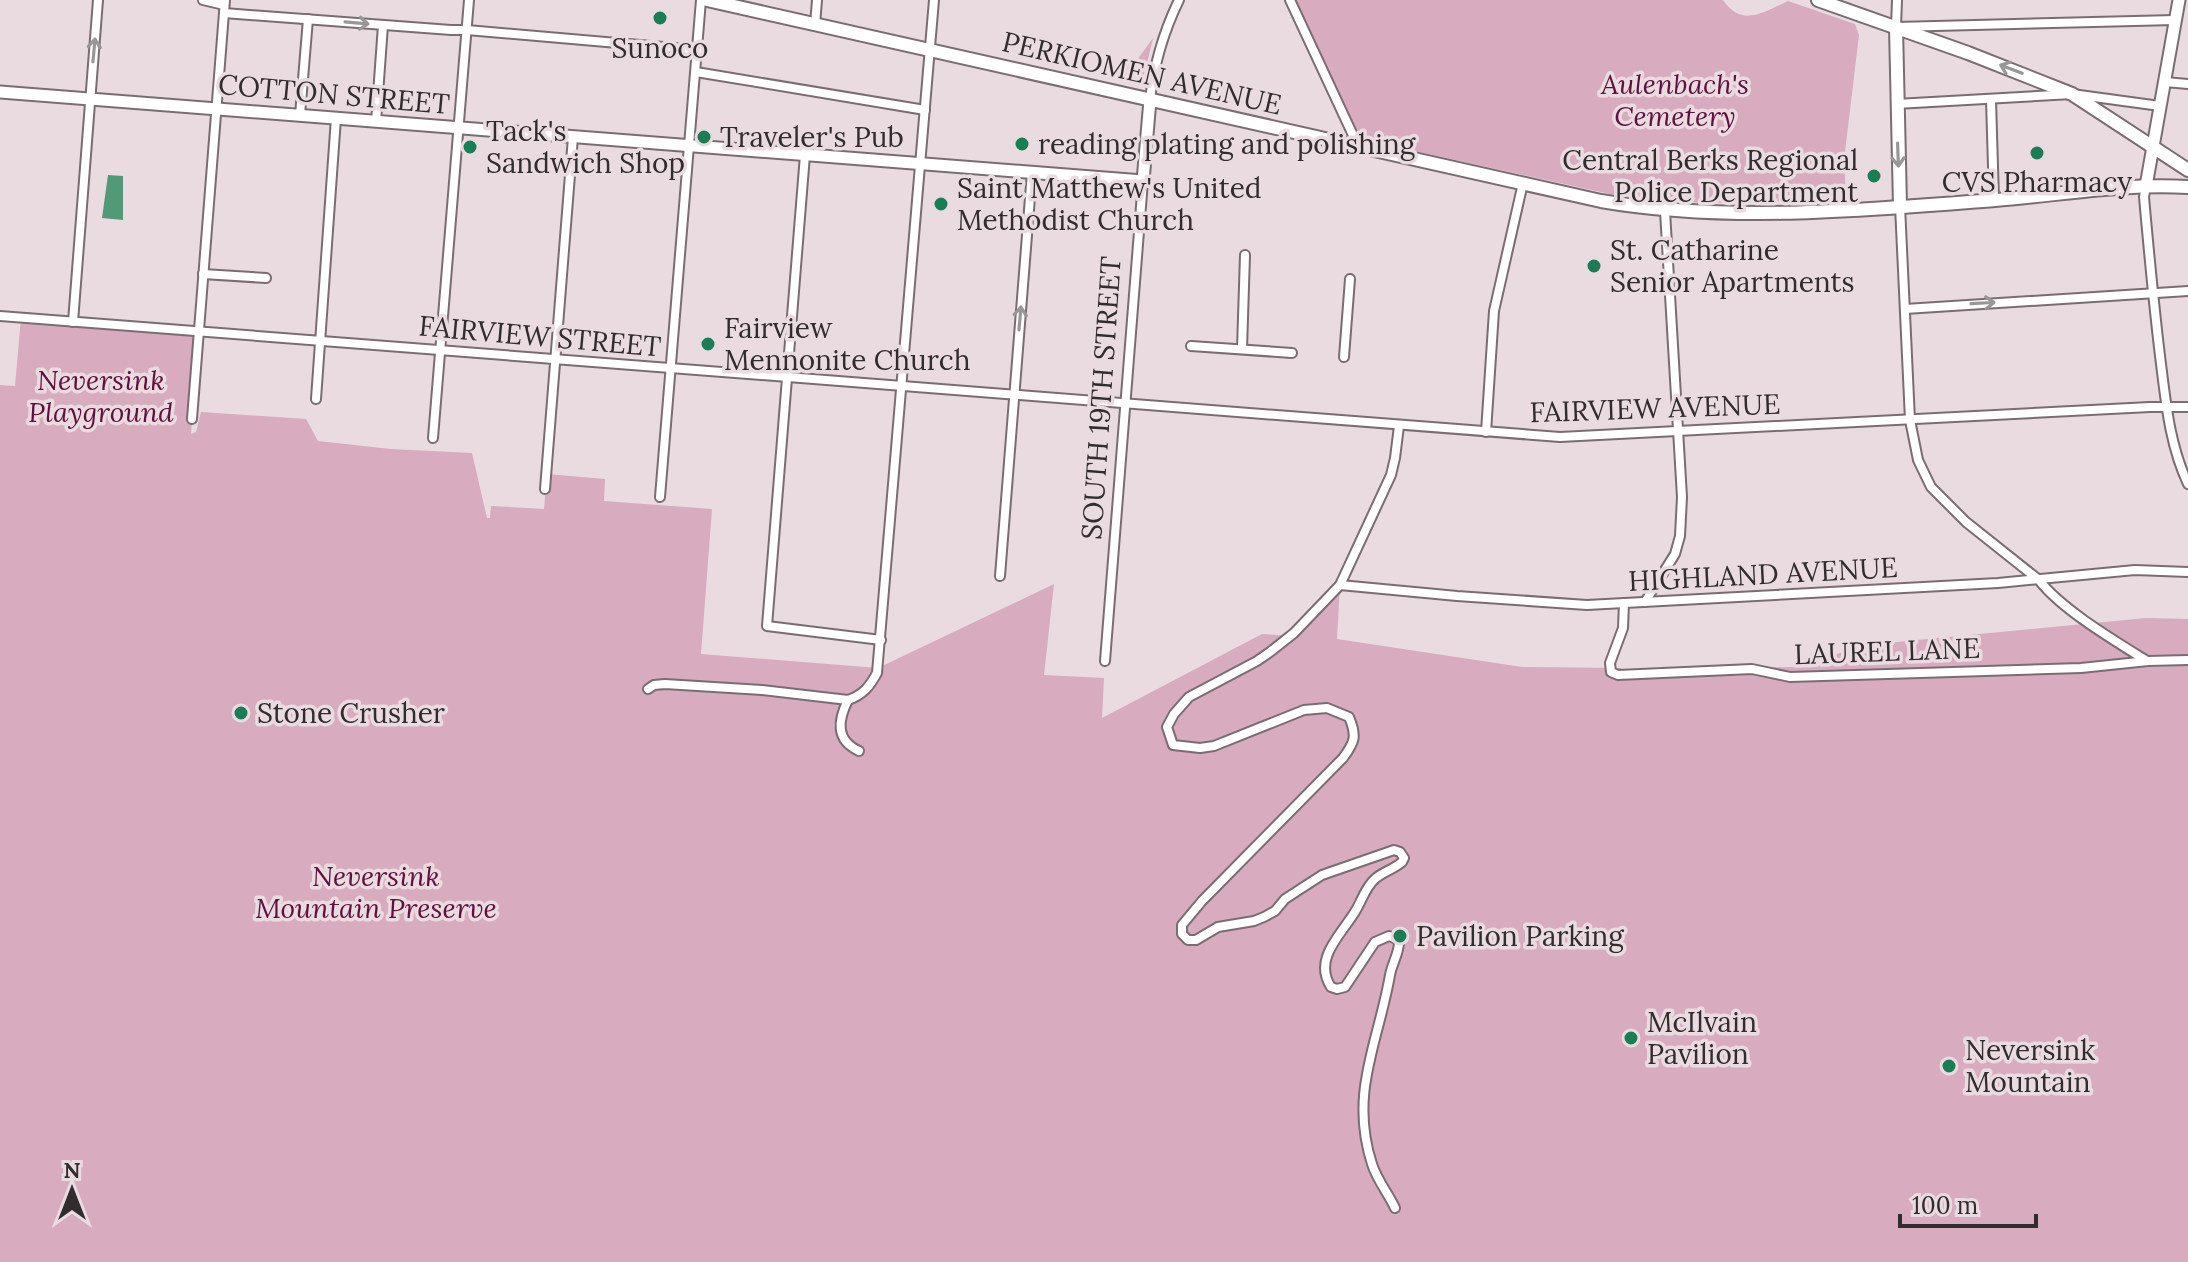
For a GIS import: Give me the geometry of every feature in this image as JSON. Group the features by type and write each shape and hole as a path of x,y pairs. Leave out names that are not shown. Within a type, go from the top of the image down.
{"main road":[{"name":"PERKIOMEN AVENUE","path":"704,0 1601,201 1665,211 1787,212 1994,200 2146,186 2188,187"},
{"path":"1818,0 1980,57 2072,94 2188,170"},
{"path":"1896,27 1900,206"}],"street":[{"path":"73,322 98,0"},
{"path":"203,0 308,19 698,50"},
{"path":"433,438 469,0"},
{"path":"660,497 704,0"},
{"path":"815,25 817,0"},
{"path":"859,751 849,746 841,732 840,716 852,698 869,687 877,673 934,0"},
{"name":"SOUTH 19TH STREET","path":"1105,661 1150,100 1159,45 1179,0"},
{"path":"1290,0 1358,146"},
{"path":"1897,0 1896,27 2175,20"},
{"path":"2179,0 2144,197 2167,407 2175,450 2187,482"},
{"path":"192,419 224,6"},
{"path":"300,115 308,19"},
{"path":"376,122 383,25"},
{"path":"696,72 925,110"},
{"path":"2165,82 2188,84"},
{"name":"COTTON STREET","path":"0,92 1143,181"},
{"path":"1896,104 2072,94 2160,106"},
{"path":"1991,100 1994,200"},
{"path":"316,399 336,118"},
{"path":"545,489 573,137"},
{"path":"805,155 767,626 881,640"},
{"path":"1000,576 1032,172"},
{"path":"1486,432 1494,311 1523,183"},
{"path":"1900,206 1910,420 1918,460 1931,487 1966,522 2039,580 2047,591 2148,661"},
{"path":"1645,602 1669,565 1680,536 1682,497 1665,211"},
{"path":"1242,349 1245,255"},
{"path":"203,274 266,278"},
{"path":"1344,357 1350,279"},
{"path":"1905,309 2188,291"},
{"name":"FAIRVIEW STREET","path":"0,316 1125,404"},
{"path":"1191,346 1292,353"},
{"name":"FAIRVIEW AVENUE","path":"1125,404 1560,437 2188,407"},
{"path":"1395,1208 1373,1167 1363,1098 1370,1054 1399,940 1389,936 1375,942 1345,987 1331,987 1326,977 1326,965 1332,942 1345,928 1368,887 1376,877 1402,862 1404,858 1400,852 1383,853 1322,875 1285,899 1275,911 1254,921 1218,927 1196,940 1188,940 1182,934 1182,925 1202,901 1343,758 1355,739 1349,717 1334,709 1304,710 1218,744 1200,748 1173,745 1167,727 1189,697 1270,652 1294,633 1340,585 1391,475 1399,426"},
{"name":"HIGHLAND AVENUE","path":"1340,585 1587,605 2039,580 2135,570 2188,572"},
{"name":"LAUREL LANE","path":"1624,603 1623,628 1610,663 1611,672 1618,675 1752,669 1790,677 2081,668 2188,660"},
{"path":"648,689 654,685 678,684 852,698"}],"green space":[{"name":"Aulenbach's Cemetery","path":"1295,0 1723,0 1730,9 1746,16 1762,13 1788,1 1855,24 1859,35 1844,160 1846,198 1735,203 1672,202 1610,194 1361,139"},
{"path":"1153,38 1142,85 1108,78 1124,62 1132,67"},
{"name":"Neversink Mountain Preserve","path":"21,318 198,332 191,434 196,432 201,412 306,419 318,441 472,453 487,518 490,518 491,506 544,509 547,474 605,479 604,501 712,509 701,654 878,668 1054,584 1044,675 1104,678 1102,718 1262,634 1290,636 1340,585 1337,639 1522,667 1621,670 1797,667 1865,645 2146,618 2188,619 2188,1262 0,1262 0,385 15,386"}],"shaded area":[{"path":"108,175 123,176 123,220 102,218"}],"place":[{"name":"Sunoco","path":"660,18"},
{"name":"Traveler's Pub","path":"704,137"},
{"name":"reading plating and polishing","path":"1022,144"},
{"name":"Tack's Sandwich Shop","path":"470,147"},
{"name":"CVS Pharmacy","path":"2037,153"},
{"name":"Central Berks Regional Police Department","path":"1874,176"},
{"name":"Saint Matthew's United Methodist Church","path":"941,204"},
{"name":"St. Catharine Senior Apartments","path":"1594,266"},
{"name":"Fairview Mennonite Church","path":"708,344"},
{"name":"Stone Crusher","path":"241,713"},
{"name":"Pavilion Parking","path":"1400,936"},
{"name":"McIlvain Pavilion","path":"1631,1038"},
{"name":"Neversink Mountain","path":"1949,1066"}],"park label":[{"name":"Neversink Playground","path":"101,396"}]}
